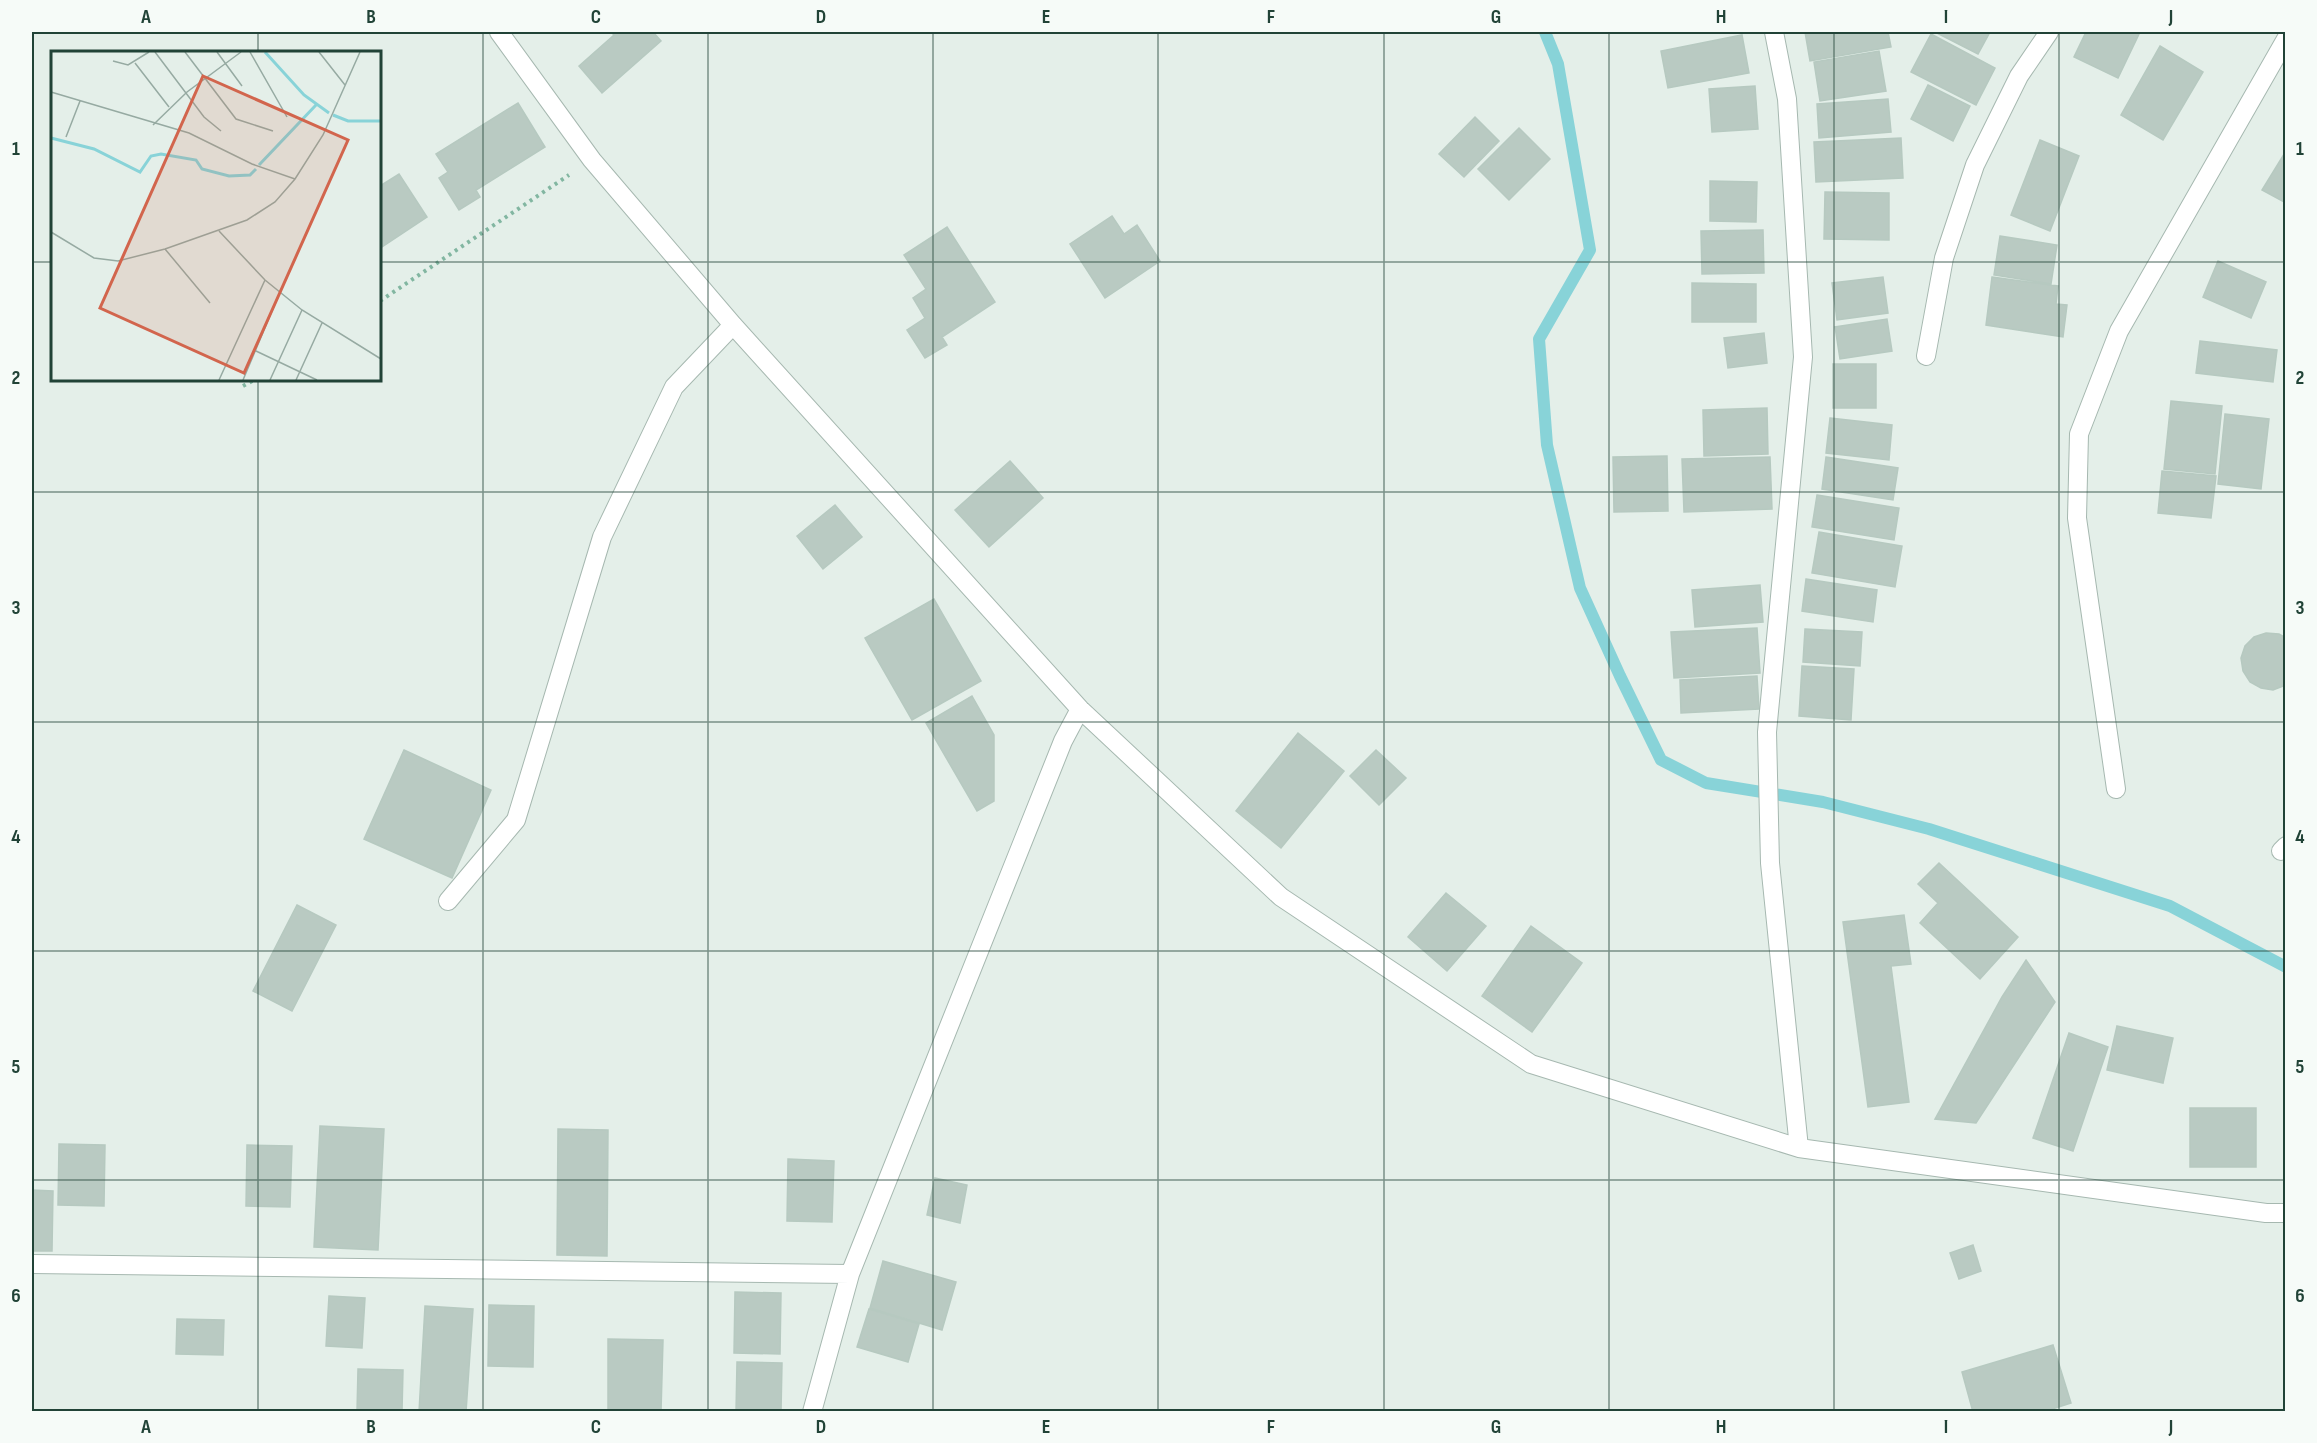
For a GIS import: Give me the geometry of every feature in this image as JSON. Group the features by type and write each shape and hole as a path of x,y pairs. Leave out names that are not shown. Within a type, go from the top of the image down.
{"street":[{"path":"499,32 592,160 733,325 1080,709 1281,897 1531,1064 1799,1148 2266,1213 2286,1213"},
{"path":"1774,32 1787,99 1803,357 1767,732 1770,863 1799,1148"},
{"path":"1926,356 1944,258 1975,165 2019,76 2049,32"},
{"path":"2116,789 2077,518 2079,434 2119,330 2286,39"},
{"path":"448,901 516,820 602,537 674,387 733,325"},
{"path":"812,1412 850,1274 1064,741 1080,709"},
{"path":"32,1264 850,1274"}],"path":[{"path":"381,300 592,160"},
{"path":"243,386 252,381"}],"building":[{"path":"611,32 653,32 661,41 602,93 579,66 614,35"},
{"path":"1805,32 1888,32 1891,47 1810,61"},
{"path":"1935,32 1990,32 1978,54"},
{"path":"2086,32 2140,32 2118,78 2074,57"},
{"path":"1931,34 1995,68 1976,105 1911,72"},
{"path":"1742,35 1749,73 1668,88 1661,51"},
{"path":"2160,46 2203,72 2163,140 2121,115"},
{"path":"1879,51 1886,91 1820,101 1814,62"},
{"path":"1928,85 1970,106 1953,141 1911,119"},
{"path":"1755,86 1758,129 1712,132 1709,89"},
{"path":"1888,99 1891,132 1819,138 1817,104"},
{"path":"518,103 545,147 476,190 480,197 459,210 439,178 448,172 436,154"},
{"path":"1475,117 1499,141 1464,177 1439,154"},
{"path":"1519,128 1550,159 1509,200 1478,169"},
{"path":"1901,138 1903,178 1816,182 1814,142"},
{"path":"2040,140 2079,156 2050,231 2011,215"},
{"path":"2286,151 2286,203 2262,190"},
{"path":"399,174 427,217 382,247 381,245 381,185"},
{"path":"1710,181 1757,182 1756,222 1710,221"},
{"path":"1825,192 1889,193 1889,240 1824,239"},
{"path":"1112,216 1124,234 1137,225 1160,261 1105,298 1070,244"},
{"path":"947,227 995,302 942,337 947,345 925,358 907,330 925,318 913,298 926,289 904,255"},
{"path":"1763,230 1764,273 1702,274 1701,231"},
{"path":"2000,236 2057,245 2051,284 1994,275"},
{"path":"2218,261 2266,282 2251,318 2203,297"},
{"path":"1883,277 1888,313 1837,320 1832,283"},
{"path":"1992,277 2058,286 2056,304 2067,305 2063,337 1986,325"},
{"path":"1692,283 1756,284 1756,322 1692,322"},
{"path":"1887,319 1892,351 1840,359 1835,327"},
{"path":"1764,333 1767,363 1728,368 1724,338"},
{"path":"2200,341 2277,350 2273,382 2196,373"},
{"path":"1833,364 1876,364 1876,408 1833,408"},
{"path":"2171,401 2222,406 2215,474 2164,469"},
{"path":"1767,408 1768,454 1704,456 1703,410"},
{"path":"2225,414 2269,419 2261,489 2218,484"},
{"path":"1830,418 1892,425 1889,460 1826,453"},
{"path":"1667,456 1668,511 1614,512 1613,457"},
{"path":"1770,457 1772,509 1684,512 1682,459"},
{"path":"1826,457 1898,468 1893,500 1822,489"},
{"path":"1010,461 1043,498 989,547 955,510"},
{"path":"2162,471 2216,476 2211,518 2158,513"},
{"path":"1817,495 1899,508 1894,540 1812,527"},
{"path":"835,505 862,537 823,569 797,536"},
{"path":"1819,532 1902,546 1895,587 1812,573"},
{"path":"1806,579 1877,590 1873,622 1802,611"},
{"path":"1760,585 1763,622 1695,627 1692,590"},
{"path":"934,599 981,681 912,720 865,638"},
{"path":"1757,628 1760,673 1674,678 1671,632"},
{"path":"1805,629 1862,632 1860,666 1803,662"},
{"path":"2266,633 2279,634 2286,638 2286,685 2273,690 2261,688 2250,682 2243,671 2241,658 2245,646 2254,637"},
{"path":"1802,666 1854,669 1851,720 1799,716"},
{"path":"1757,676 1759,709 1681,713 1680,680"},
{"path":"972,696 994,735 994,801 977,811 926,723"},
{"path":"1298,733 1344,771 1281,848 1236,811"},
{"path":"404,750 491,790 452,878 364,839"},
{"path":"1376,750 1406,778 1379,805 1350,776"},
{"path":"1939,863 2018,937 1980,979 1920,923 1938,903 1918,884"},
{"path":"1446,893 1486,926 1447,971 1408,937"},
{"path":"297,905 336,925 292,1011 253,991"},
{"path":"1904,915 1911,964 1891,966 1909,1102 1868,1107 1843,922"},
{"path":"1531,926 1582,963 1532,1032 1482,996"},
{"path":"2026,960 2055,1002 1976,1123 1935,1119 2002,997"},
{"path":"2117,1026 2173,1038 2163,1083 2107,1070"},
{"path":"2069,1033 2108,1047 2073,1151 2033,1138"},
{"path":"2190,1108 2256,1108 2256,1167 2190,1167"},
{"path":"320,1126 384,1129 378,1250 314,1247"},
{"path":"558,1129 608,1130 607,1256 557,1255"},
{"path":"59,1144 105,1145 104,1206 58,1205"},
{"path":"247,1145 292,1146 290,1207 246,1206"},
{"path":"788,1159 834,1161 832,1222 787,1221"},
{"path":"935,1178 967,1185 960,1223 927,1215"},
{"path":"32,1190 53,1191 52,1251 32,1251"},
{"path":"1973,1245 1981,1271 1959,1279 1950,1253"},
{"path":"883,1261 956,1282 942,1330 870,1308"},
{"path":"735,1292 781,1293 780,1354 734,1353"},
{"path":"329,1296 365,1298 362,1348 326,1346"},
{"path":"489,1305 534,1306 533,1367 488,1366"},
{"path":"425,1306 473,1309 466,1412 419,1412"},
{"path":"869,1309 919,1324 908,1362 857,1347"},
{"path":"177,1319 224,1320 223,1355 176,1354"},
{"path":"608,1339 663,1340 661,1412 608,1412"},
{"path":"2053,1345 2071,1403 2043,1412 1973,1412 1962,1372"},
{"path":"737,1362 782,1363 781,1412 736,1412"},
{"path":"358,1369 403,1370 402,1412 357,1412"}],"waterway":[{"path":"1545,32 1558,64 1590,250 1539,339 1547,445 1580,588 1661,760 1706,783 1823,802 1929,829 2170,906 2286,967"}]}
